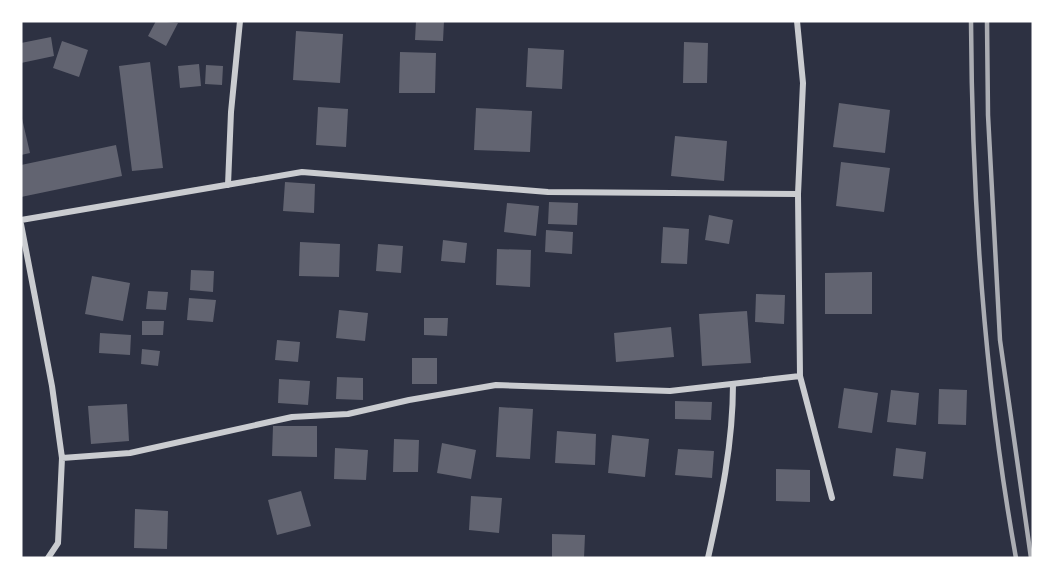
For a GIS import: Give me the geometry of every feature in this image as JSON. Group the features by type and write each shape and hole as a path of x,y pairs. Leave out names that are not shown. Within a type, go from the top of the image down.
{"street":[{"path":"228,185 231,112 240,21"},
{"path":"797,21 803,83 798,194 800,376 832,498"},
{"path":"48,558 58,543 62,458 52,386 21,222 302,172 548,192 798,194"},
{"path":"62,458 130,453 292,417 348,414 409,400 496,385 625,392 670,391 800,376"},
{"path":"708,558 721,504 733,427 733,384"}],"building":[{"path":"156,21 178,23 166,46 148,36"},
{"path":"416,21 444,21 443,41 415,40"},
{"path":"296,31 343,34 340,83 293,80"},
{"path":"51,37 54,56 21,63 21,43"},
{"path":"62,41 88,50 79,77 53,68"},
{"path":"684,42 708,43 707,83 683,83"},
{"path":"528,48 564,50 562,89 526,87"},
{"path":"400,52 436,53 435,93 399,93"},
{"path":"150,62 163,168 132,171 119,66"},
{"path":"199,64 201,86 180,88 178,66"},
{"path":"206,65 223,66 222,85 205,84"},
{"path":"839,103 890,110 885,153 833,147"},
{"path":"318,107 348,109 346,147 316,145"},
{"path":"476,108 532,111 530,152 474,150"},
{"path":"21,114 30,153 21,155"},
{"path":"675,136 727,141 724,181 671,176"},
{"path":"116,145 122,176 21,197 21,165"},
{"path":"841,162 890,168 884,212 836,206"},
{"path":"285,182 315,184 314,213 283,211"},
{"path":"549,202 578,203 577,225 548,224"},
{"path":"507,203 539,206 536,236 504,232"},
{"path":"709,215 733,220 729,244 705,240"},
{"path":"663,227 689,229 687,264 661,263"},
{"path":"546,230 573,232 572,254 545,252"},
{"path":"443,240 467,243 465,263 441,261"},
{"path":"300,242 340,244 339,277 299,276"},
{"path":"378,244 403,246 401,273 376,271"},
{"path":"497,249 531,250 530,287 496,285"},
{"path":"191,270 214,271 213,292 190,290"},
{"path":"872,272 872,314 825,314 825,273"},
{"path":"92,276 130,283 123,321 85,314"},
{"path":"148,291 168,292 166,310 146,309"},
{"path":"756,294 785,295 784,324 755,322"},
{"path":"189,298 216,300 213,322 187,320"},
{"path":"339,310 368,313 365,341 336,338"},
{"path":"747,311 751,363 702,366 699,314"},
{"path":"424,318 448,318 447,336 424,335"},
{"path":"142,321 164,321 163,335 142,335"},
{"path":"671,327 674,357 616,362 614,333"},
{"path":"100,333 131,335 130,355 99,353"},
{"path":"277,340 300,342 298,362 275,360"},
{"path":"142,349 160,351 158,366 141,364"},
{"path":"412,358 437,358 437,384 412,384"},
{"path":"337,377 363,378 363,400 336,399"},
{"path":"279,379 310,381 308,405 278,403"},
{"path":"844,388 878,393 872,433 838,428"},
{"path":"939,389 967,390 966,425 938,424"},
{"path":"891,390 919,393 916,425 887,422"},
{"path":"675,401 712,402 711,420 675,419"},
{"path":"127,404 129,441 91,444 88,406"},
{"path":"499,407 533,409 530,459 496,457"},
{"path":"273,426 317,426 317,457 272,456"},
{"path":"557,431 596,434 595,465 555,463"},
{"path":"612,435 649,439 645,477 608,473"},
{"path":"394,439 419,440 418,472 393,472"},
{"path":"442,443 476,450 471,479 437,473"},
{"path":"335,448 368,450 366,480 334,479"},
{"path":"896,448 926,452 923,479 893,476"},
{"path":"678,449 714,451 712,478 675,475"},
{"path":"776,469 810,470 810,502 776,501"},
{"path":"301,491 311,526 277,535 268,500"},
{"path":"471,496 502,498 499,533 469,530"},
{"path":"135,509 168,511 167,549 134,548"},
{"path":"552,534 585,535 584,558 552,558"}],"railway":[{"path":"971,21 974,156 982,290 996,425 1016,558"},
{"path":"987,21 988,115 1000,340 1031,558"}]}
